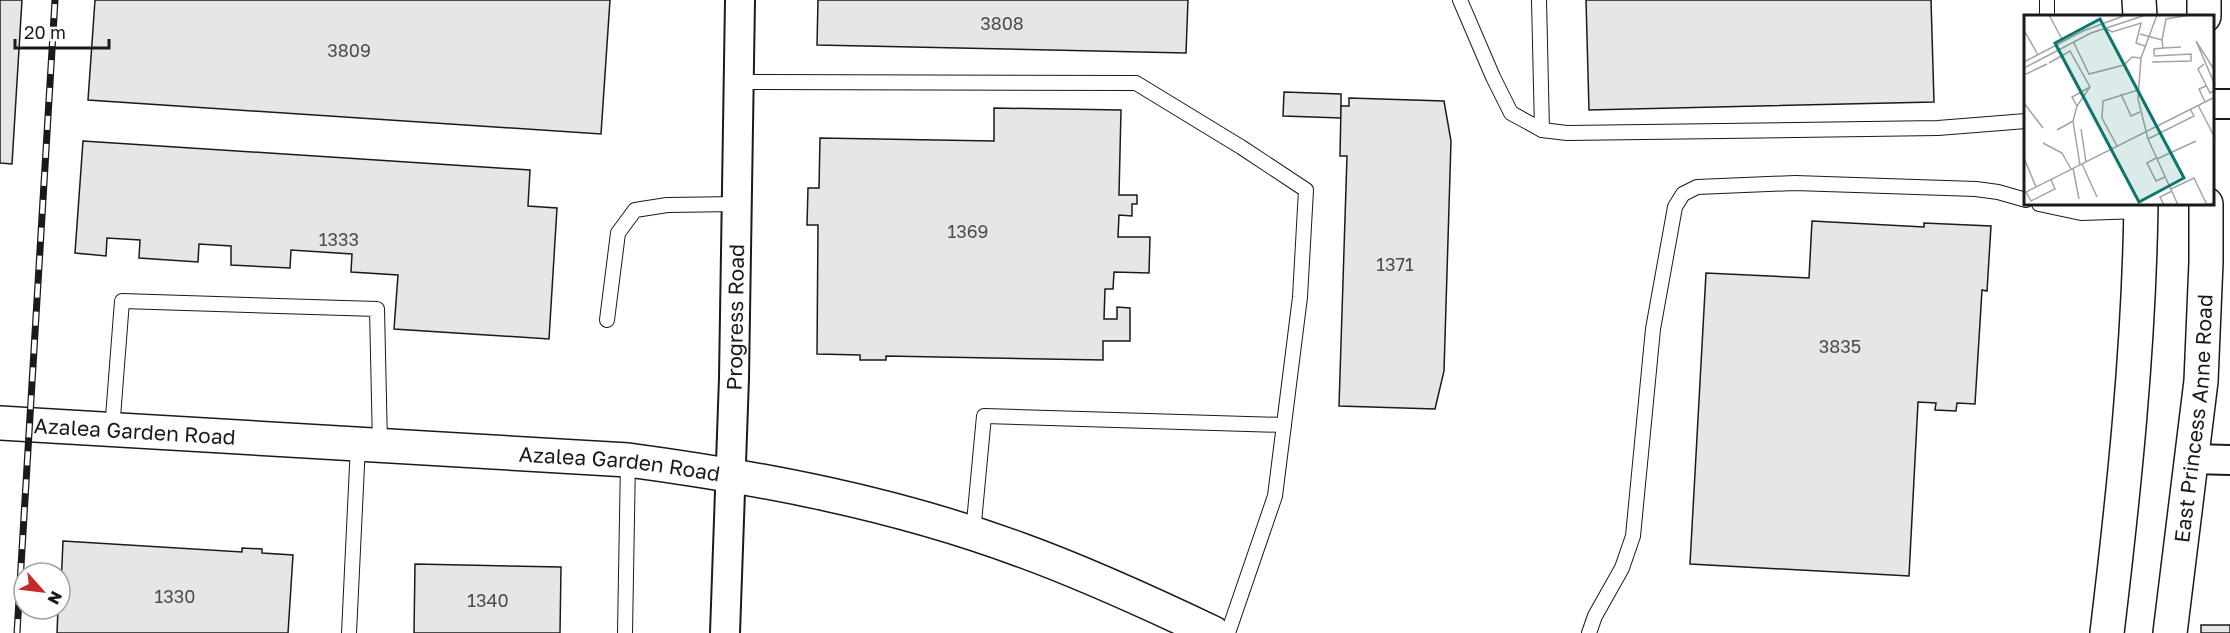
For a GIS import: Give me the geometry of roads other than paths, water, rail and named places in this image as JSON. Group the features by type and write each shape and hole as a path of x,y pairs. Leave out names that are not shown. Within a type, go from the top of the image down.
{"main road":[{"path":"2139,0 2140,15"},
{"name":"East Princess Anne Road","path":"2170,633 2201,381 2206,206"},
{"path":"2107,633 2127,463 2135,354 2141,208"},
{"name":"Azalea Garden Road","path":"0,423 628,460 730,474 859,501 973,533 1125,591 1213,633"}],"street":[{"name":"Progress Road","path":"725,633 737,204 740,0"},
{"path":"2193,459 2230,460"}],"lane":[{"path":"1460,0 1511,113 1542,130 1567,133 1938,128 2024,121"},
{"path":"1539,0 1542,130"},
{"path":"738,82 1136,83 1306,190 1300,297 1275,496 1228,633"},
{"path":"1589,633 1594,616 1622,568 1633,536 1653,329 1675,207 1683,194 1697,187 1795,183 1976,189 2024,199"},
{"path":"607,320 618,233 635,210 667,205 737,204"},
{"path":"2048,206 2081,213 2141,208"},
{"path":"112,430 122,301 377,309 369,445 349,633"},
{"path":"973,533 984,416 1284,425"},
{"path":"625,633 628,460"}],"railway":[{"path":"17,633 55,0"}]}
